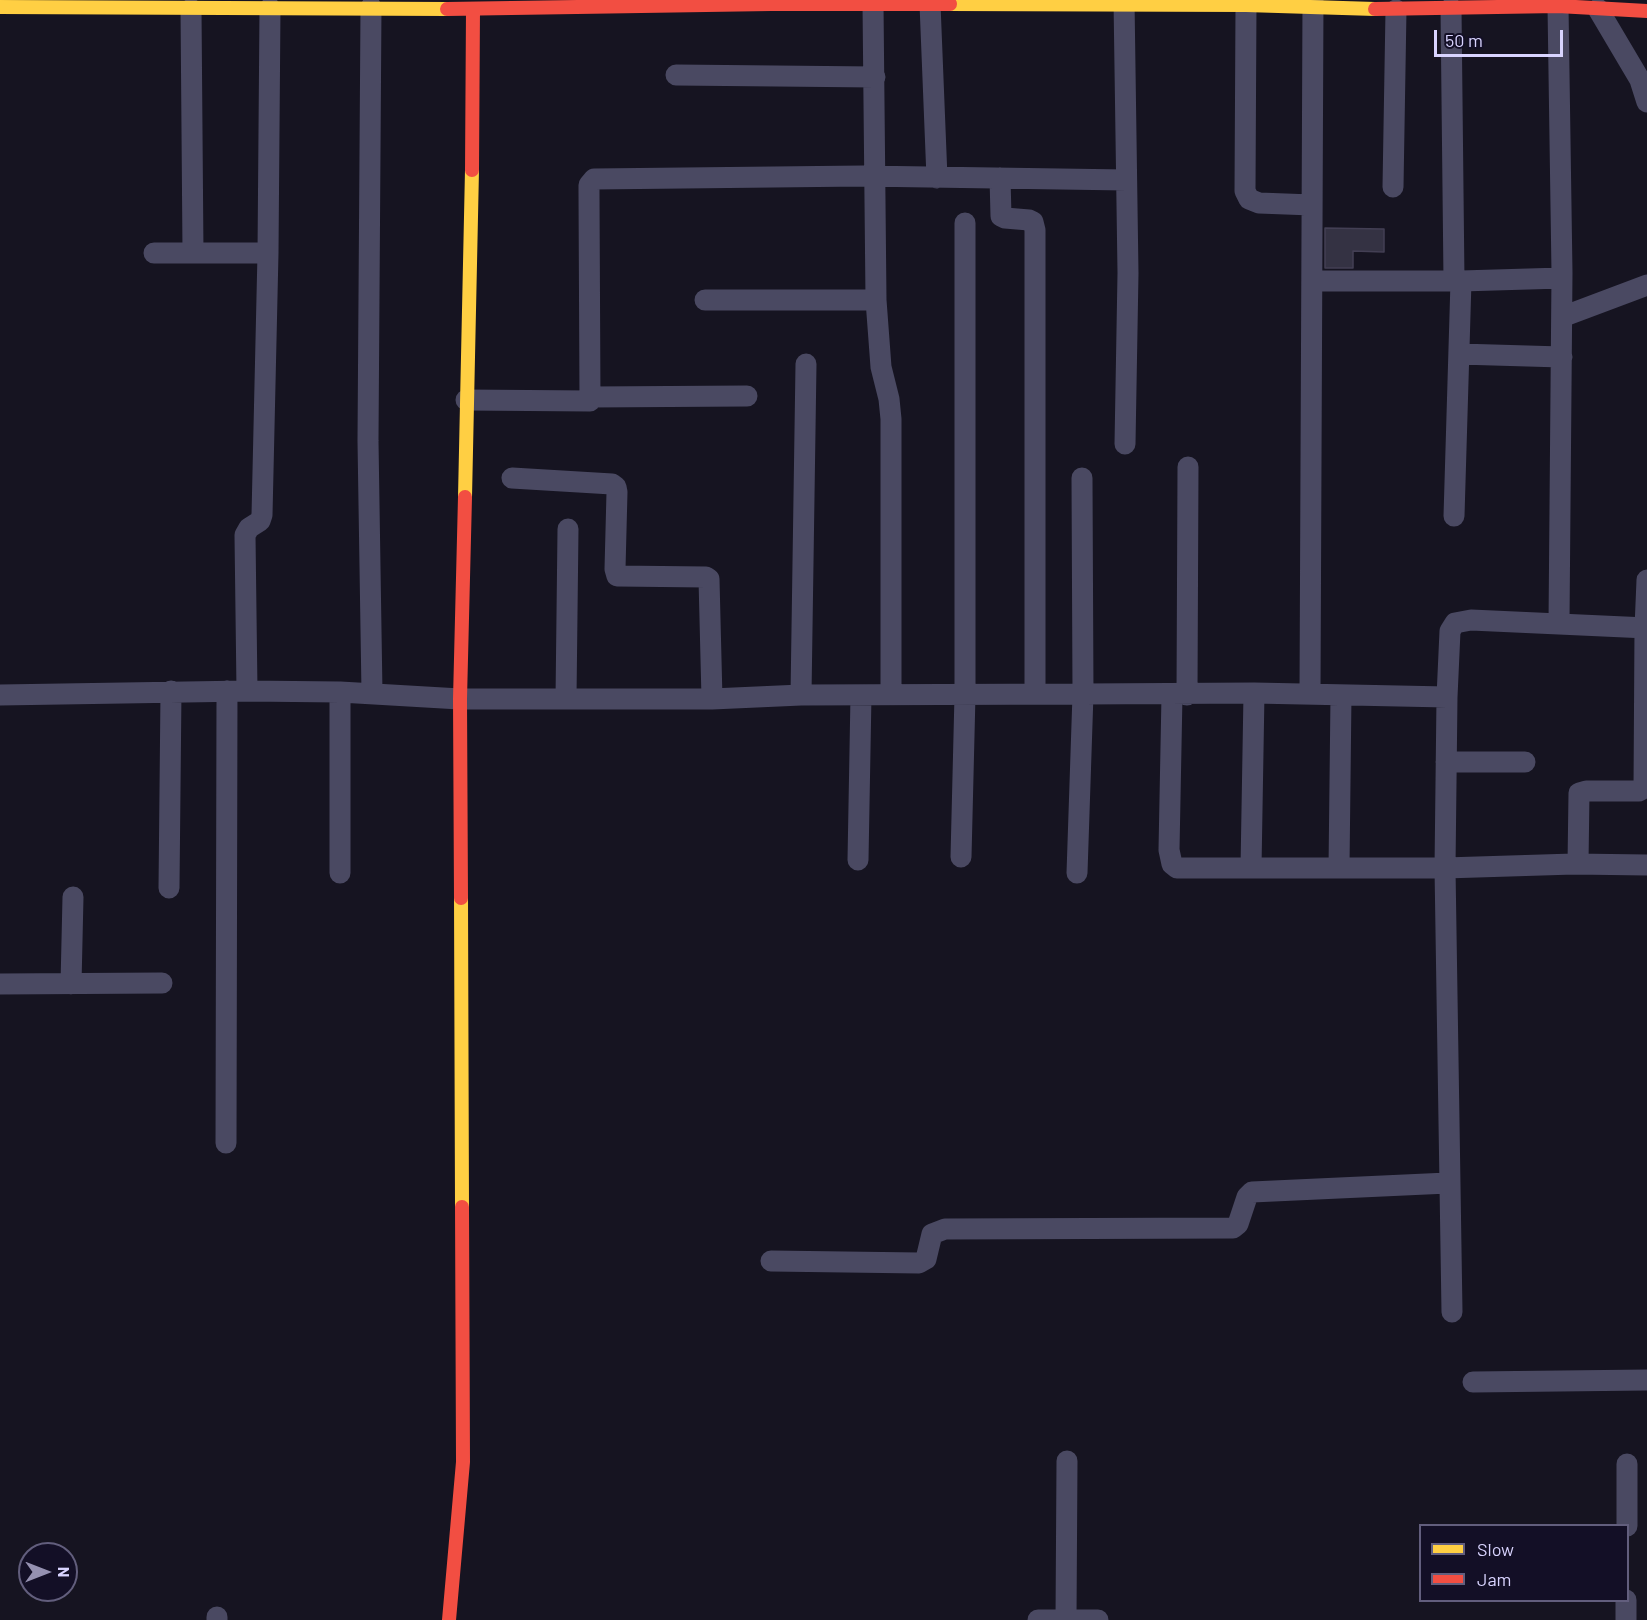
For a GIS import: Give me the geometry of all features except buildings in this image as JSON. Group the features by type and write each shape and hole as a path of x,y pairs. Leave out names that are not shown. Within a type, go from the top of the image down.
{"street":[{"path":"873,2 876,300 881,367 889,399 891,419 891,694"},
{"path":"1124,2 1128,273 1125,444"},
{"path":"0,7 191,9 371,7 418,4 473,9 546,4 1196,2 1246,5 1313,4 1396,10 1441,6 1558,6 1647,11"},
{"path":"930,4 936,178"},
{"path":"1310,694 1313,4"},
{"path":"1246,5 1245,191 1249,199 1259,203 1312,206"},
{"path":"1441,6 1458,281 1458,443 1454,516"},
{"path":"1558,6 1562,278 1559,623"},
{"path":"371,7 368,441 372,693"},
{"path":"226,1143 228,848 245,535 249,528 260,521 262,515 268,253 270,8"},
{"path":"191,9 193,253"},
{"path":"449,1620 463,1462 460,699 472,168 473,9"},
{"path":"1598,9 1640,80 1647,102"},
{"path":"1393,187 1396,10"},
{"path":"676,75 874,77"},
{"path":"466,400 590,401 589,193 592,180 602,177 874,176 1126,180"},
{"path":"1000,178 1001,216 1029,220 1035,230 1035,694"},
{"path":"961,857 965,695 965,223"},
{"path":"154,252 268,253"},
{"path":"1312,281 1562,278"},
{"path":"1562,317 1647,285"},
{"path":"705,300 876,300"},
{"path":"1459,354 1562,357"},
{"path":"801,695 806,364"},
{"path":"591,397 747,396"},
{"path":"1188,467 1179,695 1169,850 1174,866 1180,868 1445,868 1578,864 1647,866"},
{"path":"512,478 612,484 617,492 615,568 617,576 706,577 709,579 712,699"},
{"path":"1077,873 1083,694 1082,478"},
{"path":"566,699 568,529"},
{"path":"1578,864 1579,793 1639,791 1644,788 1647,580"},
{"path":"1452,1312 1445,868 1450,630 1455,623 1471,620 1646,628"},
{"path":"169,888 171,691"},
{"path":"0,695 237,691 372,693 460,699 712,699 891,694 1254,693 1447,697"},
{"path":"340,692 340,873"},
{"path":"1251,868 1254,693"},
{"path":"858,860 861,695"},
{"path":"1339,868 1341,695"},
{"path":"1446,762 1525,762"},
{"path":"71,984 73,897"},
{"path":"0,984 162,983"},
{"path":"771,1261 919,1263 926,1259 932,1234 945,1229 1235,1227 1247,1197 1252,1192 1449,1183"},
{"path":"1473,1382 1647,1380"},
{"path":"1066,1619 1067,1461"},
{"path":"1627,1464 1627,1524"},
{"path":"1626,1602 1626,1620"},
{"path":"1038,1620 1098,1620"}],"traffic: slow":[{"path":"950,4 1246,5 1375,9"},
{"path":"0,7 447,9"},
{"path":"465,497 472,170"},
{"path":"461,898 462,1207"}],"traffic: jam":[{"path":"447,9 950,4"},
{"path":"1375,9 1558,6 1647,11"},
{"path":"472,170 473,9"},
{"path":"461,898 460,699 465,497"},
{"path":"449,1620 463,1462 462,1207"}]}
